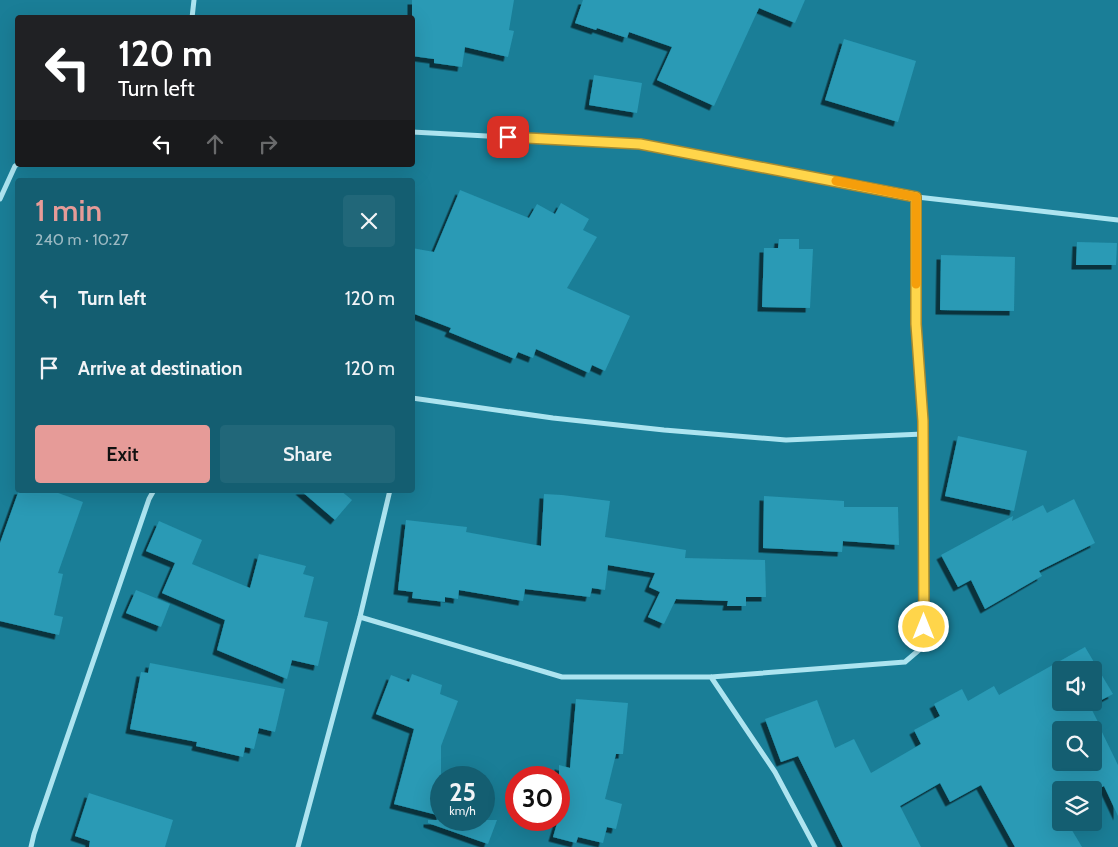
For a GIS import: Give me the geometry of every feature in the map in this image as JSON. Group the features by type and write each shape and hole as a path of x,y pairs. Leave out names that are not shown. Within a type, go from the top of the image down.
{"street":[{"path":"192,15 194,0"},
{"path":"415,132 640,144 916,197 1118,220"},
{"path":"0,199 15,166"},
{"path":"360,617 562,677 712,677 905,662 920,650 924,627 923,421 916,324 916,197"},
{"path":"415,398 553,418 664,430 786,440 923,434"},
{"path":"30,847 152,493"},
{"path":"298,847 360,617 389,493"},
{"path":"712,677 775,772 815,847"}],"building":[{"path":"412,0 514,0 509,30 514,31 508,57 465,47 462,67 434,63 434,59 415,56 415,15 412,15"},
{"path":"583,0 805,0 795,23 759,8 714,106 657,80 672,47 629,32 627,38 575,23"},
{"path":"844,39 916,61 898,122 825,100"},
{"path":"594,75 642,83 637,113 589,105"},
{"path":"460,190 529,218 537,204 555,214 561,203 589,219 583,230 597,237 567,288 630,316 605,371 592,365 589,373 536,349 533,358 518,352 515,359 449,332 451,328 415,314 415,249 434,252"},
{"path":"779,239 799,239 799,249 813,249 810,308 762,307 764,248 778,248"},
{"path":"1077,242 1117,243 1116,265 1076,265"},
{"path":"941,255 1015,257 1014,311 940,310"},
{"path":"958,436 1027,451 1014,511 945,496"},
{"path":"18,493 58,493 83,502 58,573 63,574 54,615 63,617 59,635 0,621 0,543"},
{"path":"304,493 344,493 352,500 335,520"},
{"path":"544,494 610,501 605,537 686,550 685,558 765,560 766,597 746,597 746,606 727,606 728,601 676,599 664,624 648,617 660,592 649,587 655,573 608,565 605,590 592,588 590,597 525,589 523,601 459,590 458,599 445,597 445,602 412,598 413,592 398,590 406,520 467,527 466,532 541,546"},
{"path":"764,496 844,501 844,507 898,507 899,545 843,541 842,552 763,548"},
{"path":"1074,499 1095,543 1039,571 1042,576 985,609 971,580 958,587 941,555 1013,516 1012,521 1043,505 1047,513"},
{"path":"159,521 202,540 192,564 250,588 259,554 306,566 303,574 314,577 304,617 328,622 318,666 292,660 287,679 217,650 225,620 162,593 175,563 146,551"},
{"path":"136,590 170,604 161,627 126,613"},
{"path":"1085,647 1093,661 1060,661"},
{"path":"150,663 285,689 275,732 259,728 254,749 245,747 243,757 196,746 197,742 130,729 141,672 148,673"},
{"path":"1052,665 1052,711 1092,711 1098,721 1052,721 1052,771 1102,771 1102,732 1118,765 1118,816 1104,786 1102,787 1102,781 1052,781 1052,831 1072,831 1082,847 1015,847 981,785 950,802 940,783 900,806 921,847 843,847 798,756 781,762 765,719 817,700 835,748 854,739 871,773 921,744 914,730 940,716 934,704 962,689 968,701 994,686 999,695"},
{"path":"412,674 442,685 440,694 458,701 441,746 441,766 430,766 430,813 394,804 414,729 376,714 391,675 409,682"},
{"path":"1102,676 1113,694 1102,700"},
{"path":"576,699 628,703 623,754 616,754 605,799 622,804 616,829 607,827 603,843 578,837 576,843 553,837 555,831 570,831 570,768"},
{"path":"89,793 173,820 165,847 89,847 90,841 75,836"},
{"path":"451,831 493,831 488,844"}],"slow traffic":[{"path":"836,181 916,197 916,284"}],"route":[{"path":"508,137 640,144 916,197 916,324 923,421 924,627"}]}
